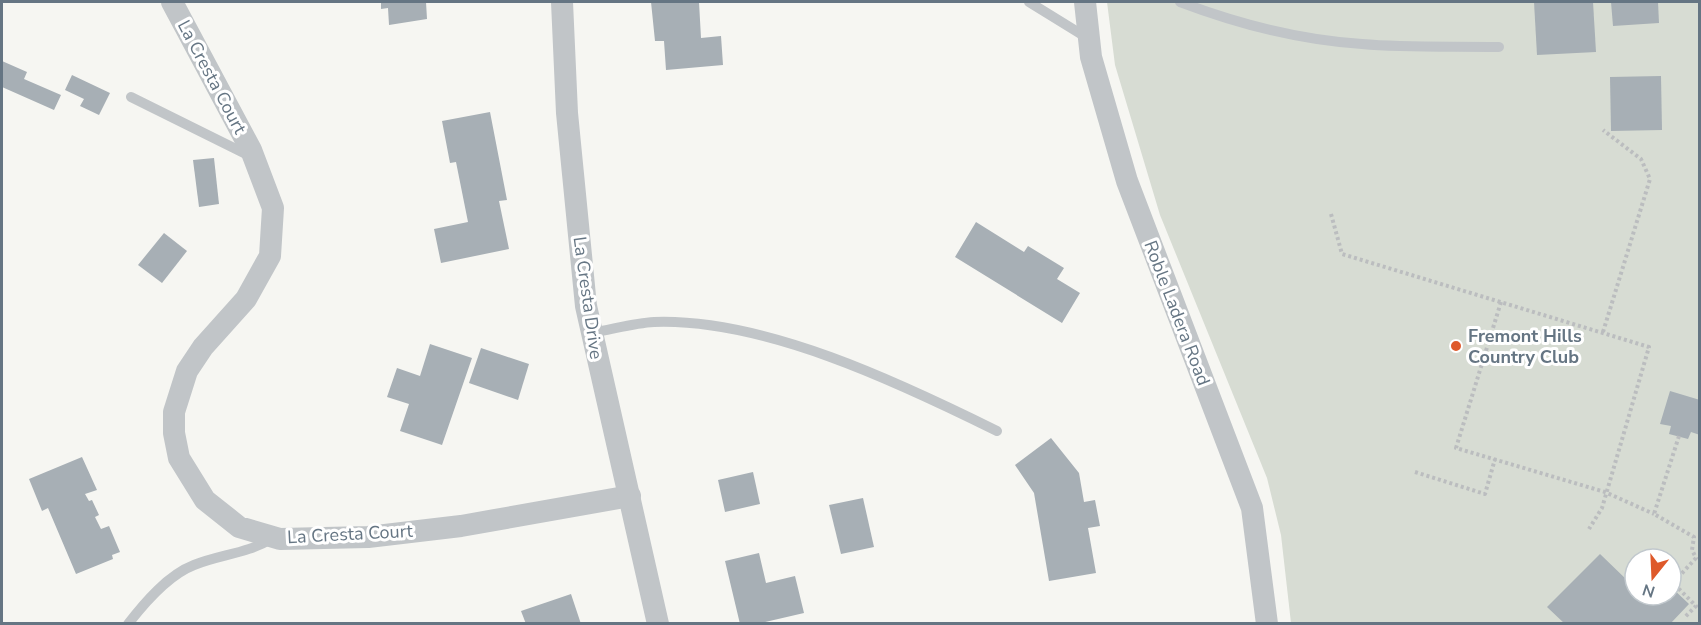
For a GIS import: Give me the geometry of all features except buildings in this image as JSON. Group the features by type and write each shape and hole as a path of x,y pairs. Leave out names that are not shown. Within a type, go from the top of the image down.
{"street":[{"name":"La Cresta Court","path":"172,2 253,158 273,207 270,256 246,299 203,347 188,371 174,412 174,433 179,458 205,500 238,527 273,538 380,535 460,525 630,496"},
{"name":"La Cresta Drive","path":"562,2 567,113 590,333 630,496 658,624"},
{"name":"Roble Ladera Road","path":"1085,2 1091,57 1127,181 1252,508 1267,624"}],"lane":[{"path":"1029,2 1089,39"},
{"path":"1180,2 1258,26 1322,40 1363,45 1499,47"},
{"path":"131,97 253,158"},
{"path":"590,333 653,322 719,327 806,350 905,386 997,431"},
{"path":"128,624 160,588 192,565 253,549 273,538"}],"path":[{"path":"1603,130 1641,159 1650,179 1603,332"},
{"path":"1331,214 1342,254 1649,346 1602,508 1588,529"},
{"path":"1501,302 1456,448 1605,492 1654,514 1694,537 1692,550 1696,558 1673,583 1696,606 1684,618"},
{"path":"1654,514 1679,436"},
{"path":"1415,472 1485,494 1496,459"}],"shaded area":[{"name":"Fremont Hills Country Club","path":"1107,2 1699,2 1699,623 1291,623 1281,535 1267,478 1160,215 1115,65"}],"place":[{"name":"Fremont Hills Country Club","path":"1456,346"}]}
